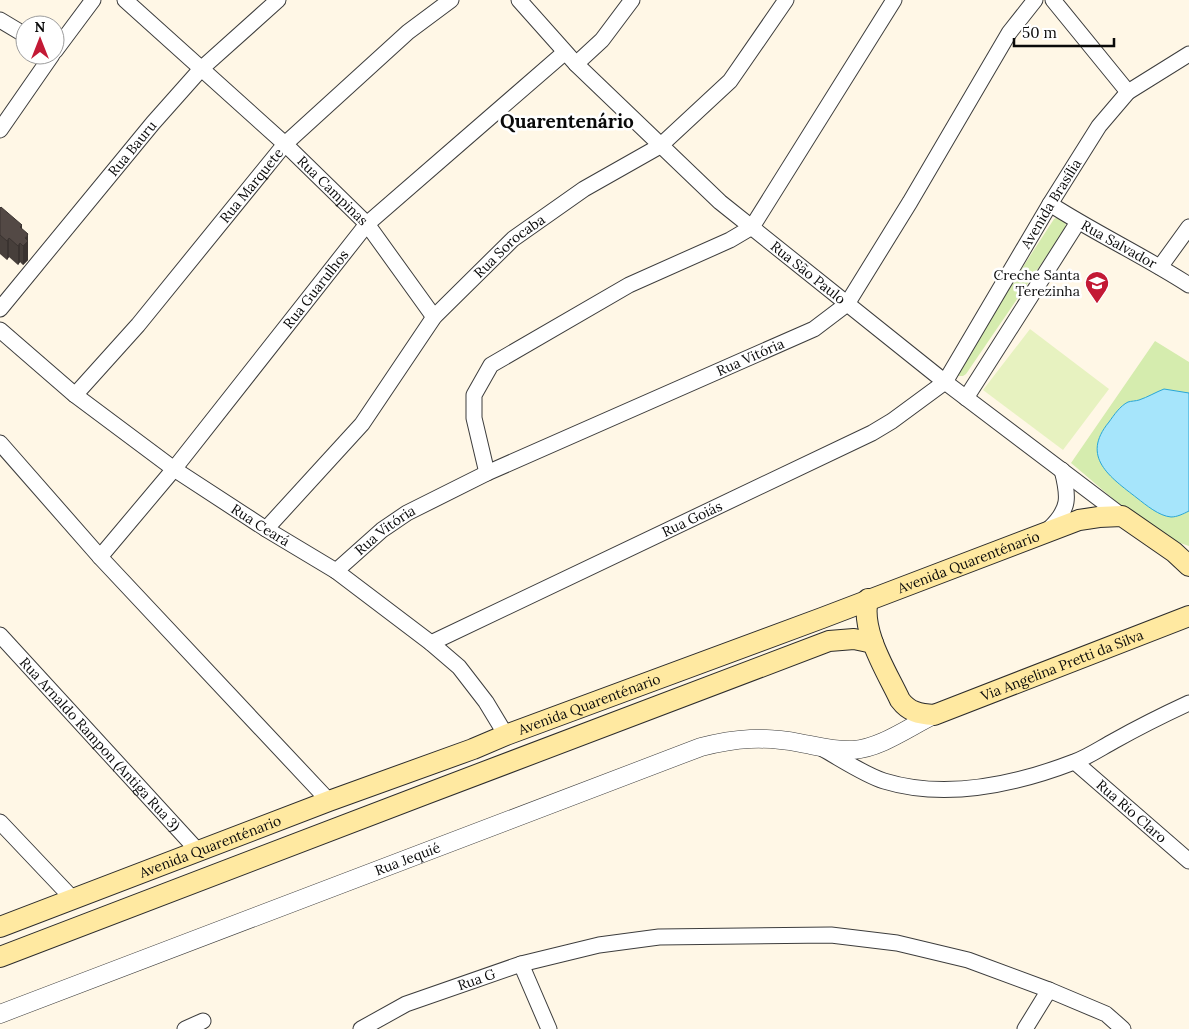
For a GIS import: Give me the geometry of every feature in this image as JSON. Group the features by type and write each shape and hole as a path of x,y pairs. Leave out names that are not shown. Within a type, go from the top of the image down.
{"main road":[{"name":"Avenida Quarenténario","path":"0,927 329,801 473,749 1079,520 1099,516 1122,516"},
{"path":"1122,516 1182,553 1189,566"},
{"path":"868,599 866,614 873,643 900,700 905,706 919,714 934,715"},
{"name":"Via Angelina Pretti da Silva","path":"934,715 1186,616"},
{"path":"0,958 829,641 854,639 873,643"}],"street":[{"path":"65,38 93,0"},
{"name":"Rua Campinas","path":"125,0 285,144 367,224 434,317"},
{"name":"Rua Bauru","path":"0,309 153,123 201,69 278,0"},
{"name":"Rua Marquete","path":"75,395 138,325 285,144 408,32 451,0"},
{"name":"Rua São Paulo","path":"520,0 564,52 720,202 945,382 1122,516"},
{"path":"576,64 602,40 632,0"},
{"name":"Rua Sorocaba","path":"266,529 362,424 434,317 513,240 584,189 660,146 730,81 786,0"},
{"path":"487,472 474,418 474,395 491,365 629,285 730,240 752,227 894,0"},
{"name":"Rua Vitória","path":"336,571 382,530 407,512 487,472 814,329 847,304 910,202 1009,33 1035,0"},
{"path":"1053,0 1128,92"},
{"path":"0,20 15,29"},
{"name":"Rua Guarulhos","path":"100,557 174,469 367,224 564,52"},
{"name":"Avenida Brasília","path":"945,382 1050,204 1099,126 1128,92 1189,54"},
{"path":"0,130 45,65"},
{"name":"Rua Salvador","path":"1050,204 1189,285"},
{"path":"966,398 1078,222"},
{"path":"1160,267 1189,227"},
{"name":"Rua Ceará","path":"0,330 75,395 174,469 266,529 336,571 431,643 459,667 486,702 506,735"},
{"name":"Rua Goiás","path":"431,643 872,433 892,421 945,382"},
{"path":"0,443 100,557 329,801"},
{"path":"1045,534 1060,519 1065,508 1067,498 1062,470"},
{"name":"Rua Arnaldo Rampon (Antiga Rua 3)","path":"0,635 199,852"},
{"path":"822,748 881,780 905,787 940,790 973,788 1013,781 1075,762 1154,719 1189,703"},
{"name":"Rua Jequié","path":"0,1014 700,747 743,738 771,739 822,748 854,750 871,746 934,715"},
{"name":"Rua Rio Claro","path":"1075,762 1189,861"},
{"path":"0,822 73,899"},
{"name":"Rua G","path":"361,1029 406,1004 521,964 599,945 660,936 831,935 897,943 968,960 1049,990 1106,1014 1123,1029"},
{"path":"521,964 549,1029"},
{"path":"1025,1029 1049,990"},
{"path":"184,1029 203,1021"}],"green space":[{"path":"1058,217 1066,222 1065,229 966,374 958,376 956,370 1054,219"},
{"path":"1030,329 1109,389 1063,450 983,390"},
{"path":"1155,341 1189,362 1189,546 1158,532 1142,522 1071,463"}],"water":[{"path":"1164,389 1189,393 1189,511 1173,517 1166,516 1149,507 1117,482 1102,465 1098,456 1097,446 1101,434 1120,408 1128,402 1139,400"}],"building":[{"path":"1,207 22,225 20,227 28,234 25,238 28,241 23,246 20,243 18,246 9,238 7,241 0,235"}],"place":[{"name":"Creche Santa Terezinha","path":"1097,304"}],"district":[{"name":"Quarentenário","path":"567,121"}]}
